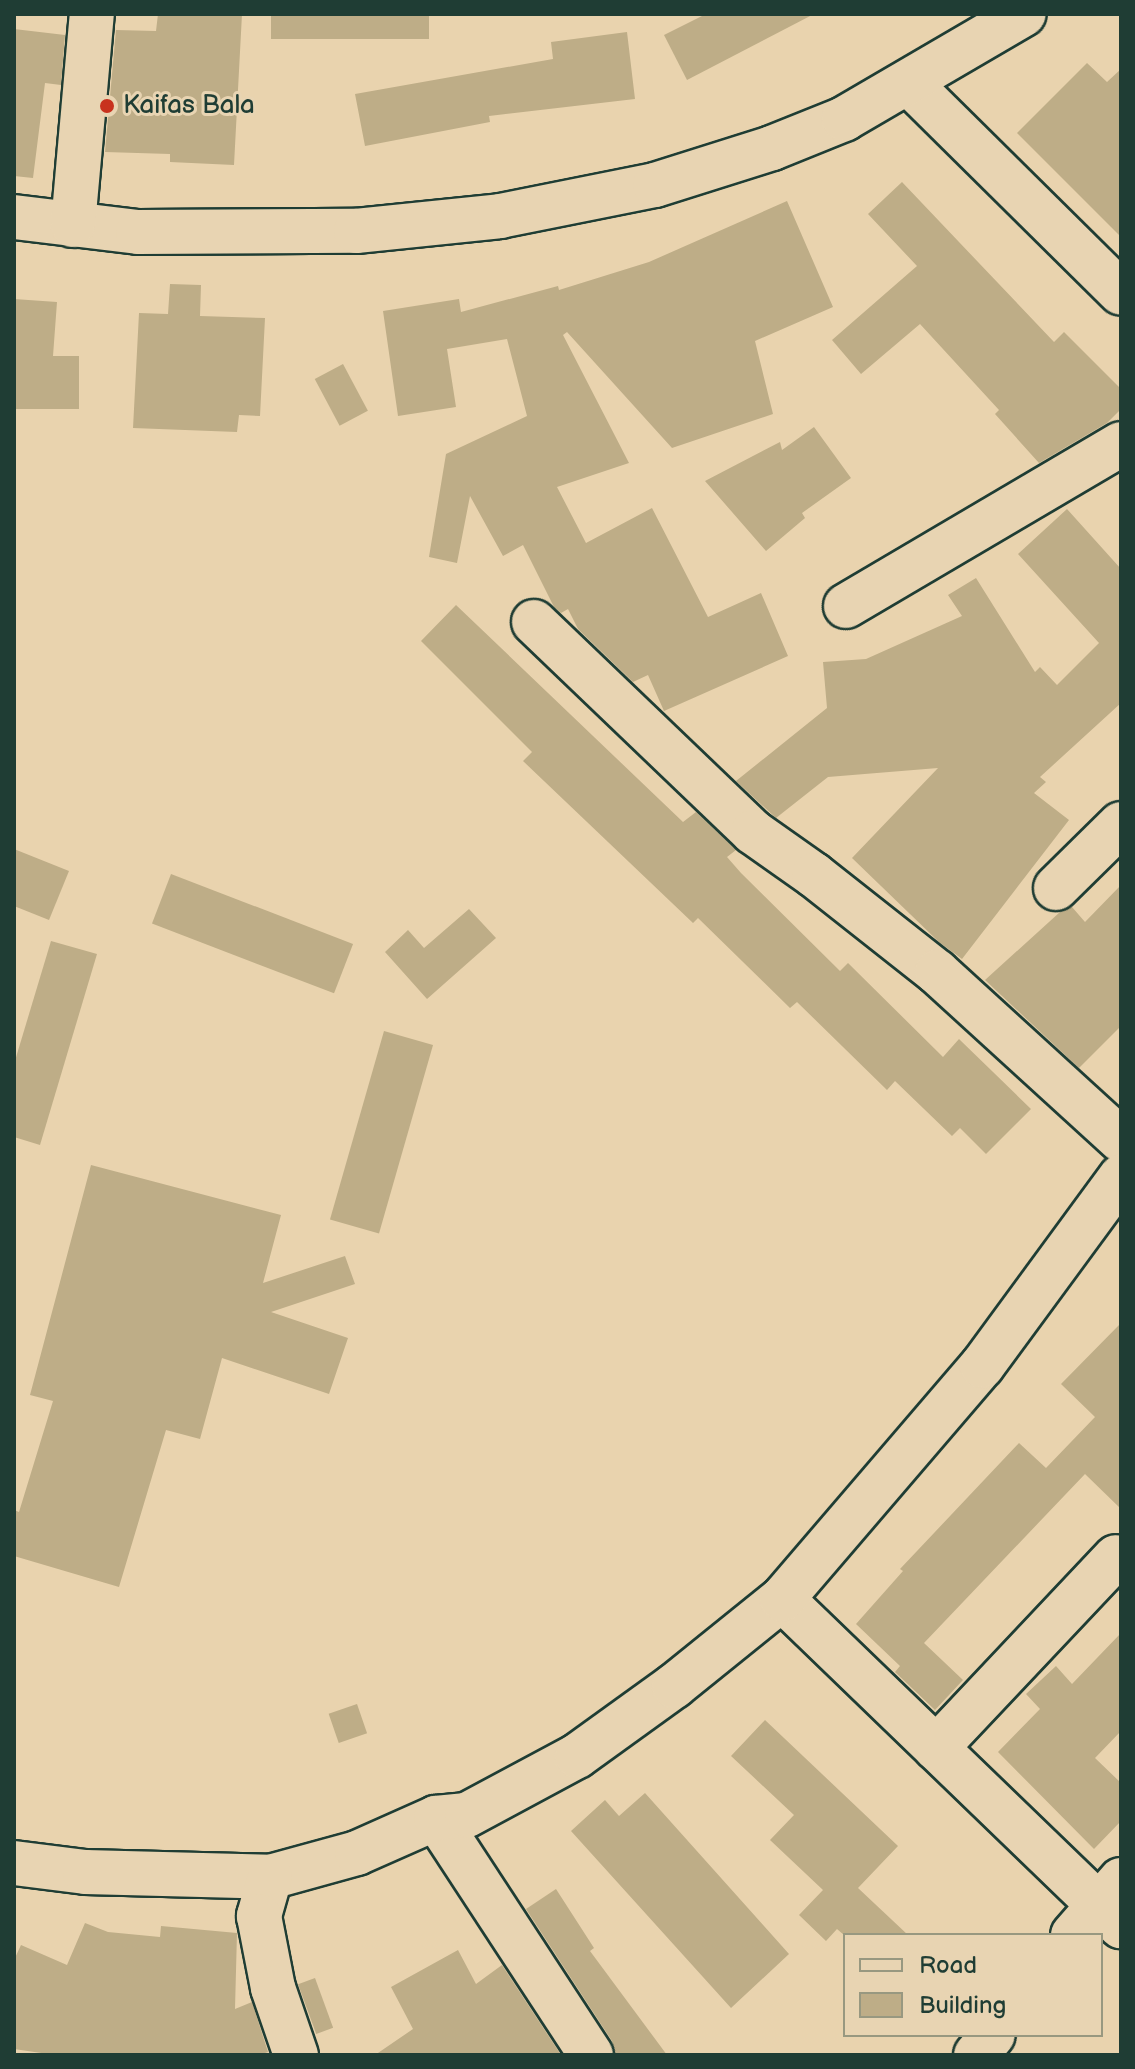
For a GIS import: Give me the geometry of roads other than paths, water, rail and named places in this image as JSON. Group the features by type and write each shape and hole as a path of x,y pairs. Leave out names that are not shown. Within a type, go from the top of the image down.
{"street":[{"path":"73,225 92,14"},
{"path":"14,217 138,232 356,231 500,216 655,185 772,148 844,119 1024,14"},
{"path":"909,83 1118,285"},
{"path":"846,606 1121,444"},
{"path":"534,622 753,832 814,875 937,972 1121,1140"},
{"path":"1056,888 1121,824"},
{"path":"14,1863 85,1872 270,1877 357,1853 436,1818 467,1815 577,1756 674,1686 782,1599 982,1366 1121,1177"},
{"path":"936,1748 1116,1557"},
{"path":"782,1599 1103,1911"},
{"path":"436,1818 591,2055"},
{"path":"270,1877 259,1916 273,1988 296,2055"},
{"path":"976,2055 991,2037"}],"place":[{"name":"Kaifas Bala","path":"107,106"}]}
